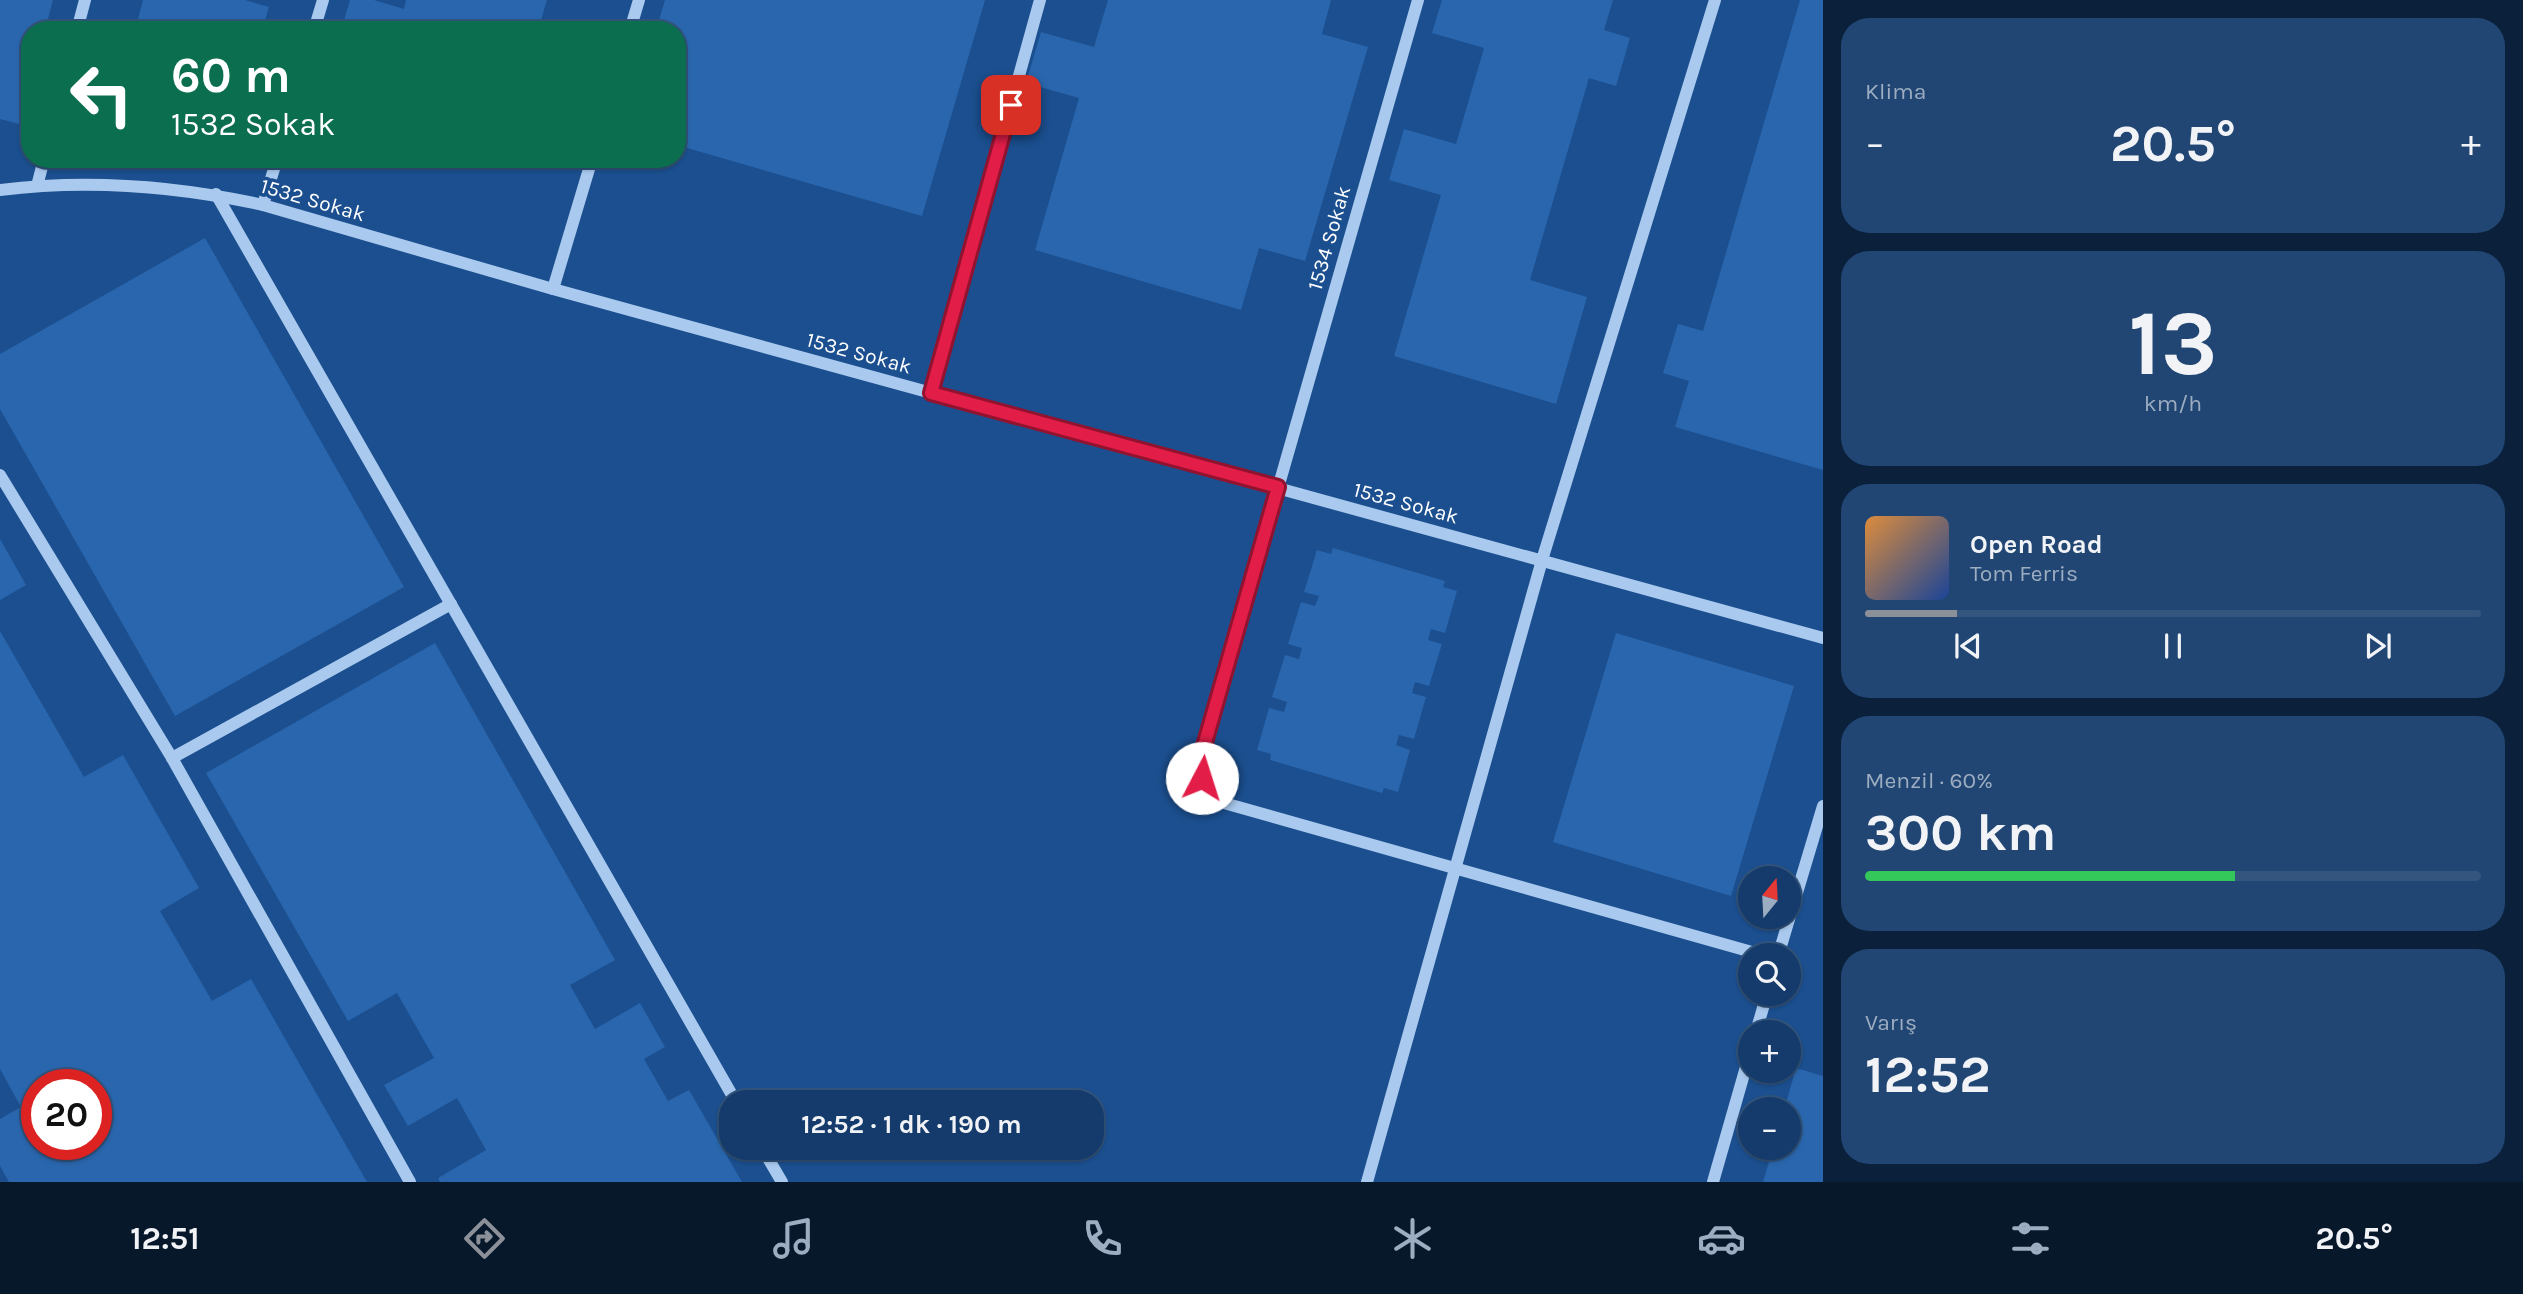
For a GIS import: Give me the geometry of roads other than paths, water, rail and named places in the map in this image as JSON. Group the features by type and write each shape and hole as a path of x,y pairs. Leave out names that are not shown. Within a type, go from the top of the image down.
{"street":[{"path":"79,21 85,0"},
{"path":"317,21 323,0"},
{"path":"633,21 639,0"},
{"path":"931,393 1040,0"},
{"name":"1534 Sokak","path":"1418,0 1202,753 1202,778 1208,790 1224,803 1738,948"},
{"path":"1367,1182 1542,560 1715,0"},
{"path":"37,186 42,168"},
{"path":"263,205 274,168"},
{"path":"552,289 589,168"},
{"name":"1532 Sokak","path":"0,190 97,185 216,194 263,205 552,289 1823,638"},
{"path":"216,194 729,1090"},
{"path":"0,475 172,758 410,1182"},
{"path":"172,758 451,604"},
{"path":"1782,943 1823,806"},
{"path":"1713,1182 1741,1083"},
{"path":"769,1160 782,1182"}]}
